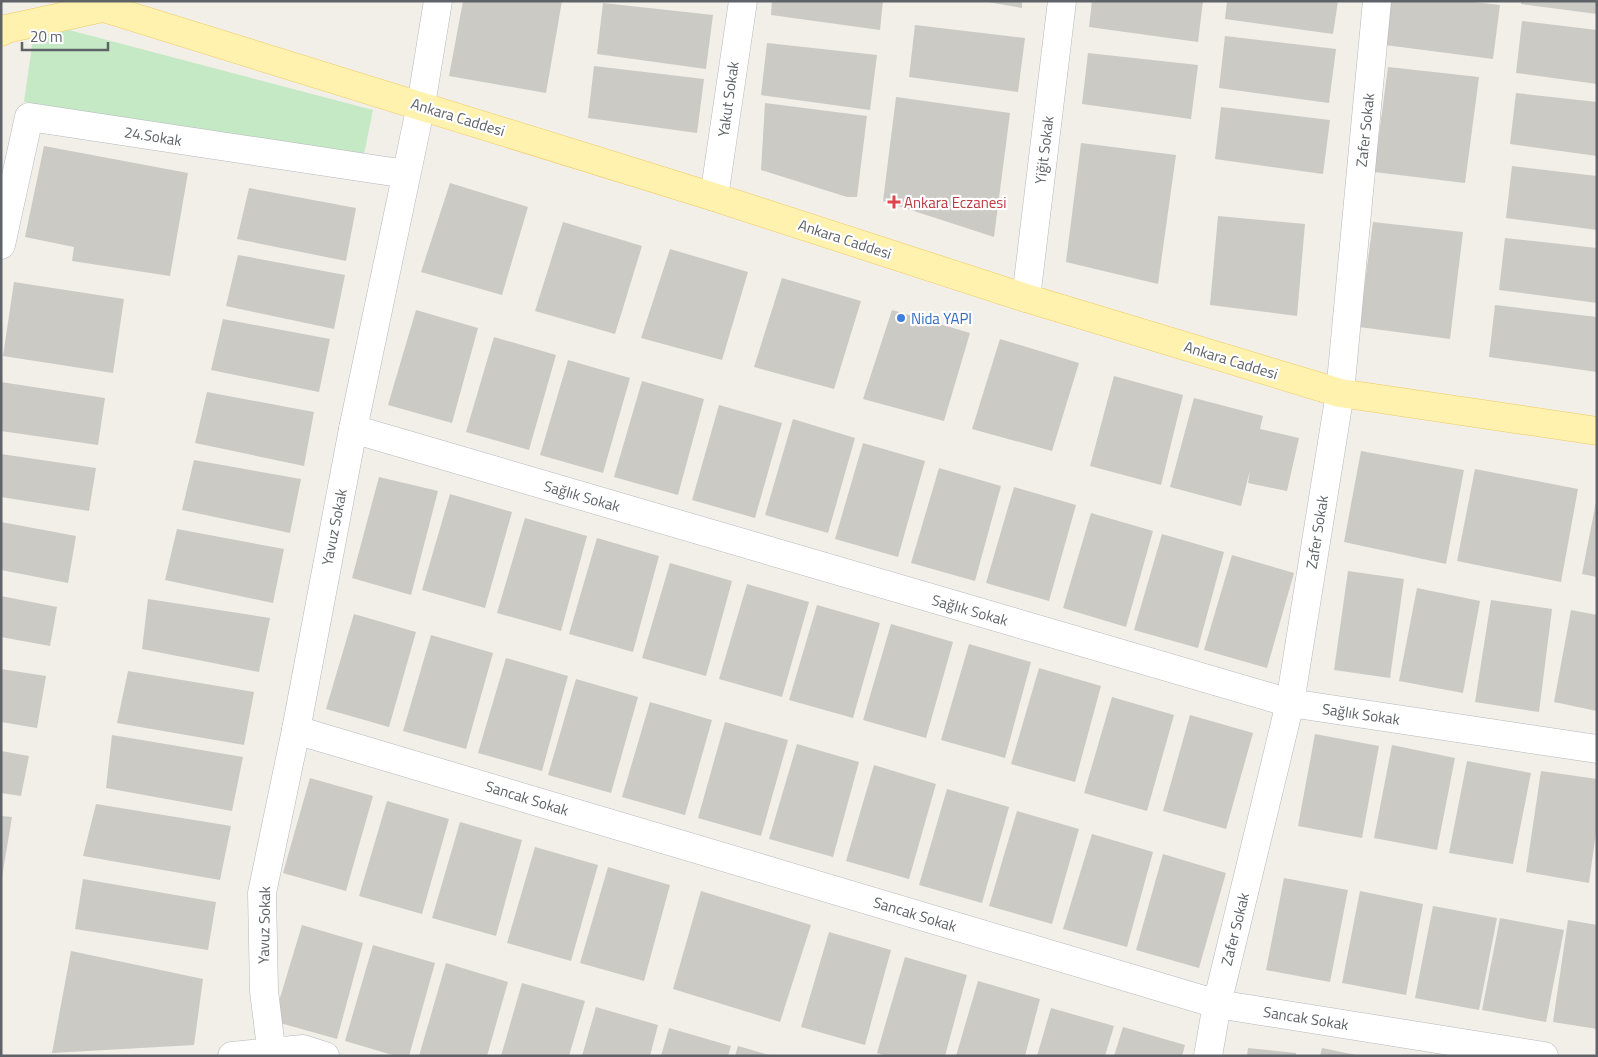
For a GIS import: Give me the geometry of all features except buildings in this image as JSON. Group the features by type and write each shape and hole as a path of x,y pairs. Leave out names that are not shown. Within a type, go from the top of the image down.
{"main road":[{"name":"Ankara Caddesi","path":"92,3 714,197 1026,298 1340,393 1597,431"},
{"path":"1,32 92,3"}],"street":[{"name":"Yavuz Sokak","path":"271,1054 264,991 262,892 296,730 353,429 421,105 438,1"},
{"name":"Yakut Sokak","path":"714,197 743,1"},
{"name":"Yiğit Sokak","path":"1026,298 1062,1"},
{"name":"Zafer Sokak","path":"1208,1056 1217,1004 1290,703 1340,393 1378,1"},
{"name":"24.Sokak","path":"1,245 30,117 406,174"},
{"name":"Sağlık Sokak","path":"353,429 1290,703 1597,749"},
{"name":"Sancak Sokak","path":"296,730 1217,1004 1544,1056"},
{"path":"232,1056 271,1054 303,1049 324,1056"}],"green space":[{"path":"69,30 373,110 364,154 24,102 33,38"}],"place":[{"name":"Ankara Eczanesi","path":"894,202"},
{"name":"Nida YAPI","path":"901,318"}]}
